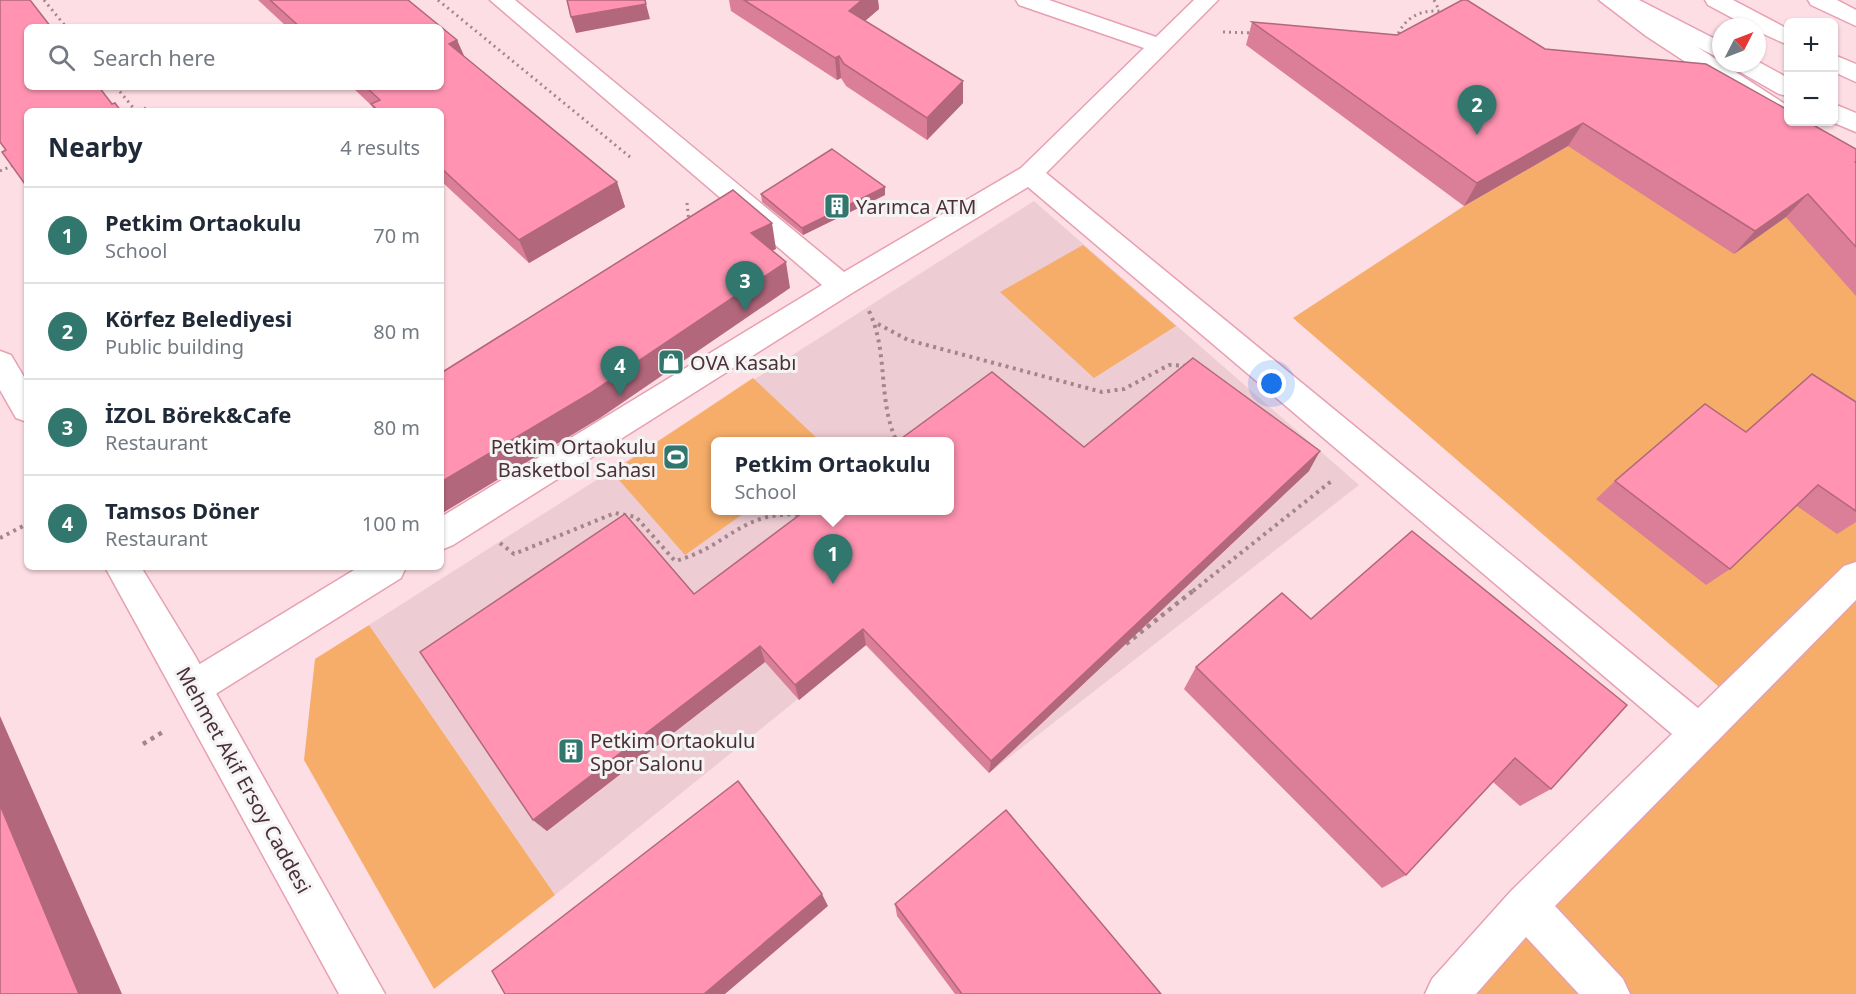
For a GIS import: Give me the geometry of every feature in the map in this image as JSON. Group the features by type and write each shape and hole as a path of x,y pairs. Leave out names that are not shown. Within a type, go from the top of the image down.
{"main road":[{"path":"501,0 843,286"},
{"path":"1027,0 1160,46"},
{"path":"444,533 843,286 1030,174 1207,0"},
{"path":"1610,0 1784,114"},
{"path":"1622,0 1712,47"},
{"path":"1716,0 1784,36"},
{"path":"1819,0 1856,19"},
{"path":"1838,65 1856,74"},
{"path":"1759,72 1784,86"},
{"path":"1838,115 1856,124"},
{"path":"1030,174 1699,733"},
{"path":"0,363 24,403"},
{"name":"Mehmet Akif Ersoy Caddesi","path":"124,570 193,688 363,994"},
{"path":"193,688 384,570"},
{"path":"1447,994 1526,906 1856,577"},
{"path":"1526,906 1608,994"}],"path":[{"path":"44,0 64,24"},
{"path":"438,0 632,158"},
{"path":"1434,0 1439,10"},
{"path":"1394,45 1404,22 1425,11 1439,10 1449,13"},
{"path":"1228,30 1263,33"},
{"path":"119,90 134,108"},
{"path":"0,171 18,163"},
{"path":"678,196 687,204 689,228"},
{"path":"843,286 867,307 878,324 884,408 890,430 894,437"},
{"path":"878,324 908,340 1102,392 1124,389 1169,365 1183,364 1194,368"},
{"path":"1125,644 1365,454"},
{"path":"1324,472 1334,480"},
{"path":"492,537 514,554 615,513 636,517 675,561 692,558 760,515"},
{"path":"807,515 813,516"},
{"path":"0,538 24,526"}],"shaded area":[{"path":"1672,86 1856,164 1856,994 1447,994 1733,699 1293,318 1464,206"},
{"path":"1034,201 1359,485 989,773 865,645 555,895 369,625"},
{"path":"1083,245 1176,326 1094,378 1000,292"},
{"name":"Petkim Ortaokulu Basketbol Sahası","path":"753,378 816,437 711,437 711,515 741,515 685,555 612,472"},
{"path":"369,625 555,895 434,989 304,760 315,659"}],"building":[{"path":"0,0 30,0 49,24 24,24 24,90 101,90 112,104 115,103 119,108 24,108 24,183 2,152 6,150 0,142"},
{"path":"270,0 408,0 437,24 297,24"},
{"path":"567,0 645,0 646,4 571,17"},
{"path":"744,0 862,0 849,11 963,81 927,118 844,64 839,56 835,58"},
{"path":"1462,0 1467,0 1545,49 1706,64 1712,67 1712,72 1720,72 1784,108 1784,126 1815,126 1856,149 1856,247 1808,194 1755,231 1583,123 1477,183 1252,22 1397,35"},
{"path":"444,29 457,40 449,44 617,182 519,240 444,171 444,108 376,108 371,104 380,100 369,90 444,90"},
{"path":"832,149 885,187 802,228 761,194"},
{"path":"733,190 772,223 751,233 786,262 589,394 444,480 444,371"},
{"path":"1193,358 1320,451 991,761 863,629 795,685 760,646 533,820 420,652 625,514 694,594 799,515 954,515 954,437 903,437 992,372 1084,447"},
{"path":"1812,374 1856,402 1856,511 1818,485 1730,569 1615,481 1705,404 1746,432"},
{"path":"1412,531 1627,705 1551,789 1515,758 1406,875 1196,667 1282,593 1311,619"},
{"path":"738,781 822,894 704,994 505,994 492,971"},
{"path":"0,805 79,994 0,994"},
{"path":"1006,810 1161,994 962,994 895,904"}],"place":[{"name":"Körfez Belediyesi","path":"1477,135"},
{"name":"Yarımca ATM","path":"837,206"},
{"name":"İZOL Börek&Cafe","path":"745,311"},
{"name":"OVA Kasabı","path":"671,362"},
{"name":"Tamsos Döner","path":"620,396"},
{"name":"Petkim Ortaokulu Basketbol Sahası","path":"676,457"},
{"name":"Petkim Ortaokulu","path":"833,584"},
{"name":"Petkim Ortaokulu Spor Salonu","path":"571,751"}]}
